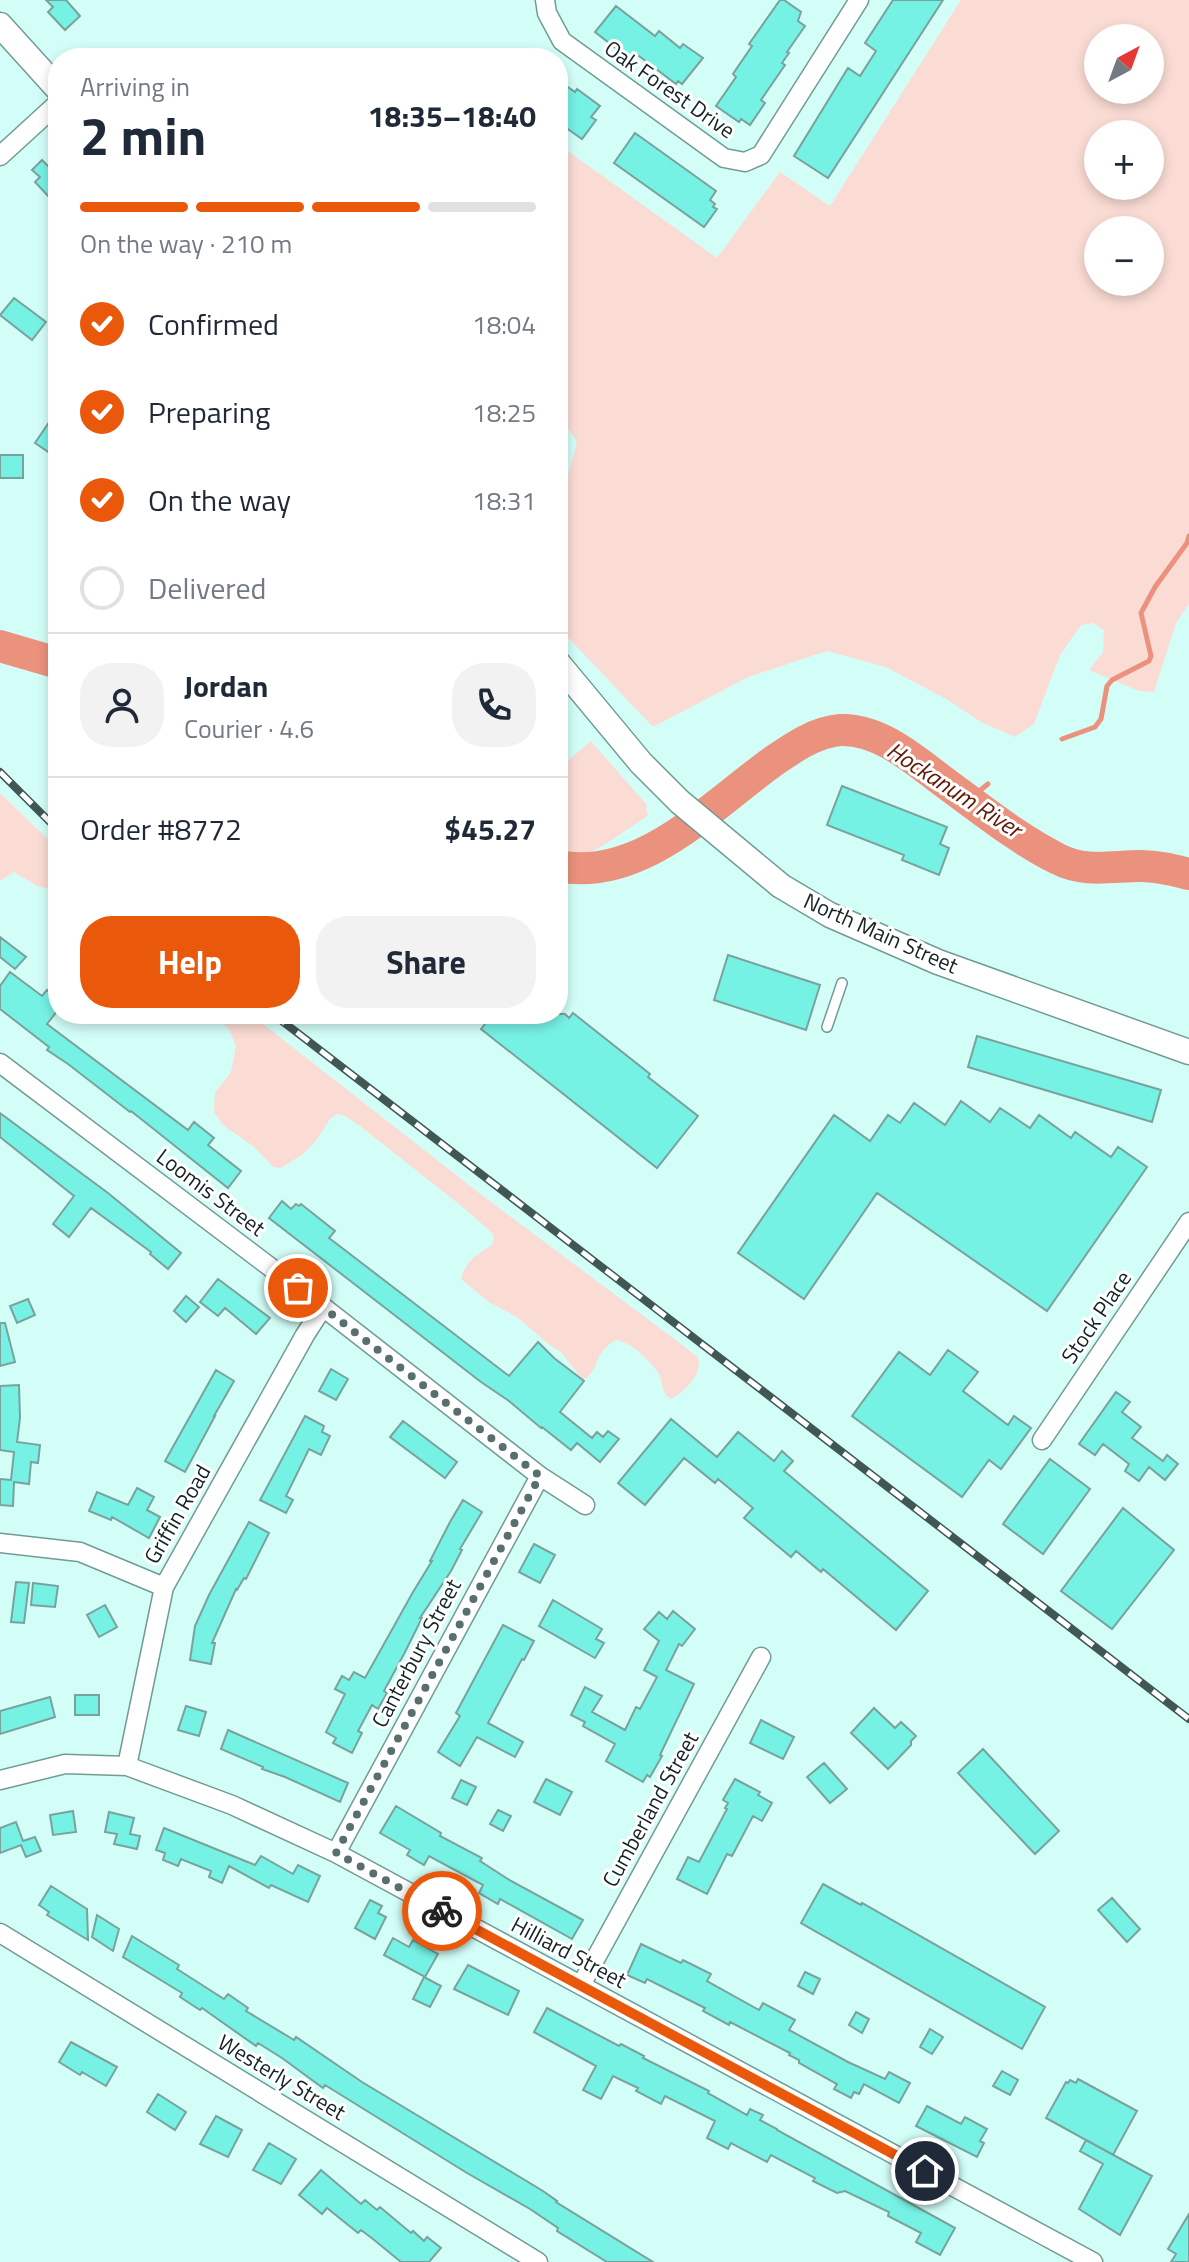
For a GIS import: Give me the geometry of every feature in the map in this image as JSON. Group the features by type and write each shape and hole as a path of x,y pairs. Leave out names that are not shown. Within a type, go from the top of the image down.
{"main road":[{"path":"0,25 48,78"},
{"name":"North Main Street","path":"568,675 641,763 680,802 781,886 830,915 938,962 1189,1052"}],"street":[{"name":"Oak Forest Drive","path":"545,0 547,13 562,41 724,158 745,162 761,155 859,0"},
{"path":"0,156 48,112"},
{"name":"Loomis Street","path":"0,1063 323,1307 540,1476 585,1505"},
{"name":"Stock Place","path":"1042,1440 1189,1222"},
{"name":"Griffin Road","path":"127,1766 164,1587 323,1307"},
{"name":"Canterbury Street","path":"336,1853 540,1476"},
{"path":"0,1543 80,1552 164,1587"},
{"name":"Cumberland Street","path":"581,1985 761,1657"},
{"name":"Hilliard Street","path":"0,1780 65,1764 127,1766 232,1805 336,1853 1093,2262"},
{"name":"Westerly Street","path":"0,1933 538,2262"}],"lane":[{"path":"827,1027 842,983"}],"shaded area":[{"path":"961,0 1189,0 1189,604 1176,623 1154,692 1139,691 1089,670 1103,652 1104,630 1093,623 1081,625 1060,655 1034,724 1015,737 981,722 886,667 827,651 748,677 653,727 568,638 568,475 577,442 568,428 568,151 717,258 780,172 830,206"},
{"path":"591,741 647,805 649,815 578,859 568,856 568,761"},
{"path":"0,793 48,839 48,889 37,886 14,872 0,881"},
{"path":"224,1024 263,1024 483,1196 697,1356 698,1368 692,1381 671,1399 664,1392 659,1375 649,1361 616,1340 604,1349 591,1373 582,1379 562,1353 517,1317 489,1302 461,1279 469,1263 492,1245 492,1233 345,1116 337,1114 330,1119 303,1154 281,1168 273,1167 253,1146 224,1126 214,1112 215,1093 231,1072 236,1046"}],"building":[{"path":"46,0 66,0 80,16 65,30 48,12 53,7"},
{"path":"780,0 801,12 798,21 805,26 787,52 782,63 785,65 761,100 765,103 750,125 741,119 739,122 716,106 736,77 733,74 752,46 749,44"},
{"path":"893,0 943,0 828,178 794,156 848,68 860,76 876,51 865,43"},
{"path":"616,6 655,36 659,31 680,48 683,44 703,58 682,84 678,81 676,84 635,53 630,59 595,32"},
{"path":"568,87 575,92 577,89 600,106 591,117 596,120 582,139 568,129"},
{"path":"635,133 716,191 710,200 717,209 704,227 614,163"},
{"path":"42,160 48,166 48,196 35,182 40,177 32,170"},
{"path":"14,298 46,322 32,340 0,315"},
{"path":"48,424 48,452 35,443"},
{"path":"0,455 23,455 23,478 0,478"},
{"path":"842,786 947,827 940,844 949,848 939,875 902,860 904,855 827,825"},
{"path":"0,937 26,957 15,969 0,957"},
{"path":"728,955 820,985 806,1030 714,1000"},
{"path":"10,972 42,996 48,991 47,1024 188,1130 194,1122 214,1138 208,1145 241,1171 228,1188 131,1111 47,1050 49,1047 0,1009 0,986"},
{"path":"573,1013 698,1116 657,1168 481,1029 485,1024 568,1024"},
{"path":"977,1036 1161,1090 1152,1122 968,1067"},
{"path":"961,1101 990,1122 1000,1108 1030,1128 1039,1115 1071,1138 1075,1132 1111,1157 1118,1147 1147,1167 1047,1311 877,1193 804,1299 738,1253 834,1115 870,1141 888,1115 900,1123 914,1103 945,1125"},
{"path":"0,1113 108,1193 181,1253 168,1269 151,1252 91,1208 69,1237 53,1224 74,1196 0,1137"},
{"path":"282,1201 291,1209 301,1204 335,1231 329,1238 509,1376 538,1342 584,1381 560,1412 592,1438 597,1432 603,1437 608,1431 619,1439 600,1462 577,1443 571,1450 269,1218"},
{"path":"218,1279 270,1318 256,1334 225,1308 218,1316 200,1302"},
{"path":"186,1296 199,1307 186,1322 174,1311"},
{"path":"28,1299 35,1315 17,1323 10,1306"},
{"path":"0,1323 5,1323 15,1362 0,1366"},
{"path":"948,1350 978,1372 963,1391 1008,1425 1014,1416 1031,1428 1001,1469 989,1460 962,1497 852,1416 899,1352 930,1375"},
{"path":"331,1369 348,1379 336,1400 319,1391"},
{"path":"216,1370 234,1381 185,1472 165,1461"},
{"path":"19,1385 17,1442 40,1445 38,1463 31,1462 29,1484 14,1482 13,1506 0,1505 0,1479 11,1480 14,1452 0,1450 0,1386"},
{"path":"1116,1392 1130,1402 1122,1412 1141,1427 1132,1438 1163,1461 1167,1455 1178,1464 1165,1480 1149,1467 1139,1481 1125,1471 1129,1464 1103,1444 1095,1455 1079,1444"},
{"path":"305,1416 324,1426 322,1432 330,1436 321,1455 309,1449 286,1496 293,1500 286,1513 260,1500"},
{"path":"671,1419 717,1457 738,1432 774,1461 782,1451 793,1461 784,1471 928,1591 896,1630 823,1569 821,1572 796,1551 791,1557 744,1518 753,1508 718,1479 715,1483 684,1458 645,1505 618,1483"},
{"path":"403,1421 457,1462 445,1478 390,1437"},
{"path":"1050,1459 1090,1489 1043,1554 1003,1524"},
{"path":"137,1488 154,1497 147,1510 160,1517 149,1538 112,1517 111,1520 89,1511 97,1492 128,1505"},
{"path":"463,1500 482,1512 451,1571 420,1618 378,1709 372,1705 358,1731 362,1733 352,1753 333,1743 336,1738 326,1732 345,1694 335,1689 342,1676 349,1680 354,1672 365,1678"},
{"path":"1123,1508 1174,1550 1112,1629 1061,1591"},
{"path":"249,1522 269,1533 246,1579 236,1589 212,1643 215,1643 211,1664 190,1660 195,1626"},
{"path":"534,1544 555,1555 540,1583 519,1572"},
{"path":"16,1582 29,1583 24,1623 11,1622"},
{"path":"33,1583 58,1586 55,1607 31,1605"},
{"path":"553,1600 602,1629 596,1639 604,1643 595,1658 539,1626"},
{"path":"105,1605 117,1627 99,1637 87,1615"},
{"path":"673,1611 695,1629 682,1646 679,1644 666,1670 694,1684 662,1756 650,1777 647,1775 643,1782 606,1761 615,1744 583,1726 585,1722 571,1715 585,1687 602,1696 592,1712 625,1730 636,1707 640,1709 657,1677 644,1670 659,1641 644,1629 659,1612 667,1619"},
{"path":"503,1625 534,1641 488,1723 523,1742 515,1757 477,1737 460,1766 438,1752 460,1716 456,1713"},
{"path":"75,1695 99,1695 99,1715 75,1715"},
{"path":"50,1697 55,1717 0,1734 0,1711"},
{"path":"186,1706 206,1712 199,1736 178,1730"},
{"path":"874,1708 895,1728 901,1722 916,1736 888,1769 851,1733"},
{"path":"761,1720 794,1737 783,1759 750,1743"},
{"path":"228,1730 348,1783 340,1802 221,1749"},
{"path":"983,1749 1059,1831 1035,1854 958,1773"},
{"path":"824,1763 847,1789 830,1803 807,1777"},
{"path":"546,1779 572,1792 560,1815 534,1802"},
{"path":"735,1779 760,1792 758,1795 772,1803 762,1821 753,1816 732,1856 727,1854 707,1894 677,1879 688,1857 699,1862 727,1809 728,1803 723,1800"},
{"path":"461,1780 476,1787 467,1805 452,1798"},
{"path":"396,1806 441,1833 440,1836 482,1858 480,1861 511,1881 583,1920 572,1939 500,1899 498,1904 479,1893 483,1885 429,1856 424,1865 407,1855 410,1850 380,1833"},
{"path":"498,1810 511,1816 503,1831 490,1824"},
{"path":"73,1811 76,1832 53,1835 50,1815"},
{"path":"109,1812 134,1818 130,1834 140,1836 137,1849 114,1844 117,1834 105,1832"},
{"path":"16,1822 23,1841 35,1837 41,1851 26,1857 21,1845 0,1853 0,1828"},
{"path":"164,1828 255,1865 261,1856 293,1874 298,1865 320,1876 308,1902 271,1885 269,1888 229,1866 222,1883 209,1877 211,1871 181,1859 178,1866 163,1860 165,1853 156,1850"},
{"path":"823,1884 1045,2007 1022,2049 801,1923"},
{"path":"51,1886 87,1909 88,1940 47,1915 49,1912 39,1905"},
{"path":"1112,1898 1140,1929 1127,1942 1098,1910"},
{"path":"370,1900 382,1906 378,1913 386,1917 375,1939 355,1928"},
{"path":"97,1915 119,1929 113,1951 92,1937"},
{"path":"132,1936 179,1965 177,1969 224,1999 228,1994 248,2008 246,2011 294,2040 296,2037 362,2082 543,2191 653,2262 607,2262 557,2231 558,2228 530,2209 325,2085 323,2088 282,2058 258,2043 256,2046 202,2008 200,2010 180,1997 182,1993 123,1957"},
{"path":"393,1938 409,1947 413,1940 438,1954 425,1977 384,1955"},
{"path":"641,1944 711,1974 707,1981 759,2010 763,2003 795,2020 789,2030 848,2062 885,2079 889,2072 910,2083 899,2103 864,2084 859,2094 854,2092 851,2098 834,2089 837,2084 799,2063 790,2053 730,2022 729,2025 703,2011 705,2008 647,1979 645,1983 627,1975"},
{"path":"468,1965 519,1991 508,2015 454,1989"},
{"path":"805,1972 820,1979 813,1994 798,1986"},
{"path":"424,1977 441,1986 430,2007 413,1999"},
{"path":"547,2008 644,2056 747,2115 750,2109 763,2115 760,2120 955,2228 940,2255 916,2242 921,2233 888,2216 889,2212 845,2191 837,2193 771,2155 767,2162 731,2143 728,2149 707,2138 715,2121 665,2096 661,2104 613,2076 601,2099 583,2090 596,2066 534,2032"},
{"path":"856,2012 869,2019 862,2033 849,2025"},
{"path":"930,2029 943,2037 932,2054 920,2047"},
{"path":"71,2042 117,2067 106,2086 59,2062"},
{"path":"1002,2071 1018,2080 1010,2095 993,2086"},
{"path":"1078,2079 1137,2111 1113,2155 1046,2118 1066,2082 1076,2083"},
{"path":"158,2094 186,2112 175,2130 147,2112"},
{"path":"927,2106 961,2124 965,2117 987,2129 980,2141 984,2143 977,2157 916,2126"},
{"path":"216,2116 242,2130 228,2157 200,2144"},
{"path":"1086,2140 1152,2176 1120,2235 1079,2209 1103,2164 1080,2151"},
{"path":"269,2143 296,2159 281,2184 253,2170"},
{"path":"321,2170 361,2204 365,2200 377,2210 380,2207 411,2233 413,2231 424,2241 427,2237 441,2248 429,2262 401,2262 327,2208 322,2214 299,2195"},
{"path":"1189,2214 1189,2262 1171,2262 1176,2254 1168,2249"}],"waterway":[{"path":"1062,739 1095,727 1101,719 1107,686 1112,680 1149,661 1151,656 1141,613 1189,536"},
{"name":"Hockanum River","path":"0,646 48,660"},
{"name":"Hockanum River","path":"568,867 589,868 618,863 647,852 701,817 790,750 814,737 840,730 856,731 885,741 1017,835 1068,863 1099,868 1165,868 1189,874"},
{"path":"968,800 988,784"}],"railway":[{"path":"0,772 48,820"},
{"path":"286,1024 1189,1719"}],"way so far":[{"path":"298,1288 540,1476 336,1853 442,1911"}],"route":[{"path":"442,1911 925,2171"}]}
